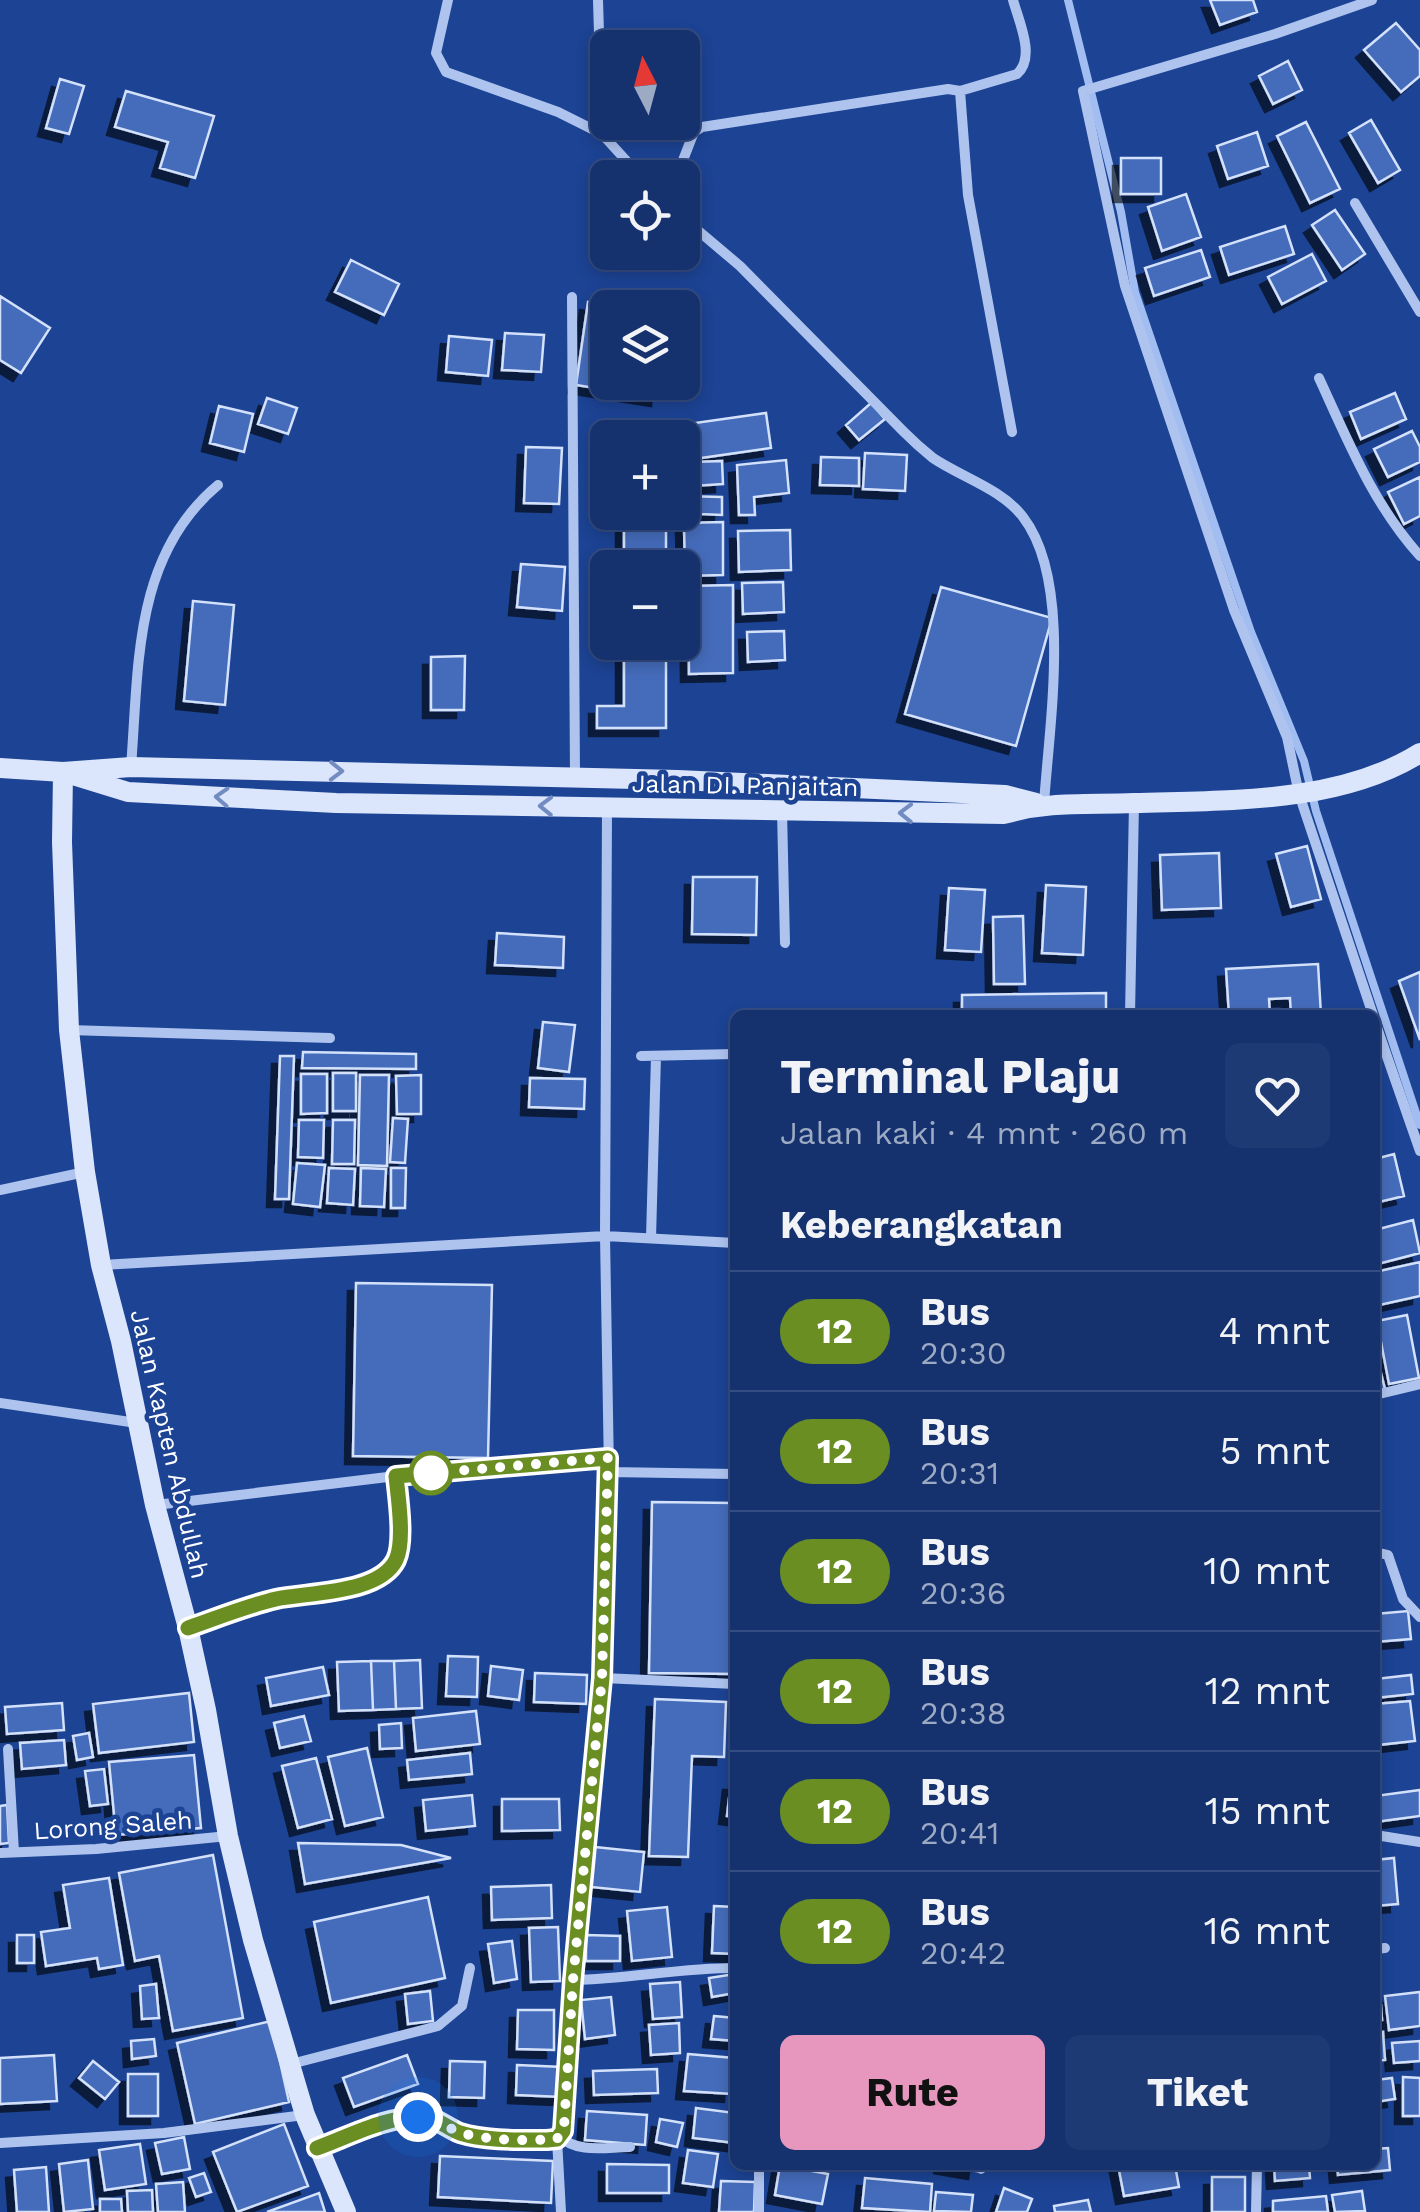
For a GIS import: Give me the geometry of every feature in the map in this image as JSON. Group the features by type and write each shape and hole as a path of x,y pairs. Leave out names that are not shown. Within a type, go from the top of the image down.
{"main road":[{"name":"Jalan DI. Panjaitan","path":"63,780 128,792 336,802 1004,814 1042,804 1299,794 1357,782 1420,753"},
{"path":"0,768 63,780 132,767 575,777 1005,795 1042,804"},
{"name":"Jalan Kapten Abdullah","path":"63,780 70,1030 85,1172 101,1265 155,1505 188,1628 228,1836 253,1940 305,2114 346,2212"}],"street":[{"path":"448,0 436,53 446,72 558,112 590,128"},
{"path":"598,0 599,30"},
{"path":"683,160 694,132 702,127 948,88 960,91 1017,74 1028,58 1013,0"},
{"path":"1371,1010 1299,794 1286,737 1234,610 1125,286 1083,91 1275,34 1372,0"},
{"path":"960,91 968,195 1012,432"},
{"path":"607,140 626,160"},
{"path":"1355,203 1420,312"},
{"path":"700,232 740,266 933,458 996,494 1022,515 1038,543 1055,610 1042,804"},
{"path":"572,296 575,777"},
{"path":"1319,378 1365,480 1394,528 1420,556"},
{"path":"132,767 142,622 155,577 194,505 218,485"},
{"path":"1130,1010 1134,803"},
{"path":"560,2212 558,2138 565,2123 573,1980 602,1678 609,1472 605,1236 607,807"},
{"path":"782,811 785,943"},
{"path":"70,1030 330,1038"},
{"path":"1380,1036 1420,1151"},
{"path":"641,1056 730,1054"},
{"path":"651,1238 656,1056"},
{"path":"0,1190 85,1172"},
{"path":"101,1265 605,1236 730,1243"},
{"path":"1380,1394 1420,1384"},
{"path":"0,1403 137,1423"},
{"path":"155,1505 396,1476 608,1458"},
{"path":"609,1472 730,1474"},
{"path":"1380,1553 1388,1555 1403,1599 1420,1617"},
{"path":"602,1678 730,1684"},
{"path":"8,1749 14,1852"},
{"name":"Lorong Saleh","path":"0,1853 96,1850 228,1836"},
{"path":"1380,1836 1420,1842"},
{"path":"290,2064 438,2026 462,2006 470,1968"},
{"path":"573,1980 730,1968"},
{"path":"0,2143 164,2133 305,2114"},
{"path":"317,2148 392,2122 426,2117 472,2136 558,2138 579,2148 630,2147"},
{"path":"759,2170 759,2211 768,2212"},
{"path":"1256,2212 1257,2170"}],"lane":[{"path":"188,1628 274,1600 342,1590 389,1571 398,1556 396,1476"}],"building":[{"path":"1210,0 1253,0 1257,12 1220,25"},
{"path":"1396,23 1420,50 1420,76 1401,92 1364,50"},
{"path":"1288,61 1302,90 1273,104 1259,76"},
{"path":"60,79 84,86 69,134 46,128"},
{"path":"126,91 214,116 195,178 160,168 168,142 115,127"},
{"path":"1371,120 1400,170 1378,183 1349,133"},
{"path":"1306,122 1340,189 1310,203 1277,136"},
{"path":"1257,132 1268,166 1228,179 1217,146"},
{"path":"1121,158 1161,158 1161,194 1121,194"},
{"path":"1186,194 1201,237 1162,251 1148,207"},
{"path":"1335,210 1365,254 1342,270 1312,225"},
{"path":"1285,226 1294,254 1229,275 1220,247"},
{"path":"1201,250 1210,277 1154,296 1145,268"},
{"path":"1312,254 1326,281 1282,304 1268,277"},
{"path":"351,260 399,284 384,315 335,292"},
{"path":"0,296 50,328 21,373 0,360"},
{"path":"588,302 590,387 576,385"},
{"path":"505,333 544,335 541,372 502,370"},
{"path":"449,336 492,340 488,376 446,372"},
{"path":"1395,393 1406,419 1361,439 1350,412"},
{"path":"267,398 297,408 288,434 258,424"},
{"path":"871,403 885,419 859,440 846,425"},
{"path":"219,406 253,414 244,452 210,443"},
{"path":"766,413 771,448 701,458 700,422"},
{"path":"1412,431 1420,447 1420,462 1388,477 1374,449"},
{"path":"526,447 562,448 559,504 524,503"},
{"path":"865,453 907,455 905,491 863,489"},
{"path":"821,457 859,458 859,486 820,485"},
{"path":"786,460 789,493 754,497 755,515 739,515 737,465"},
{"path":"722,461 723,484 700,486 700,462"},
{"path":"1420,477 1420,516 1404,524 1388,492"},
{"path":"700,496 722,497 722,515 700,514"},
{"path":"723,522 723,575 700,576 700,550 685,550 684,530 700,530 700,523"},
{"path":"624,530 666,530 666,550 624,550"},
{"path":"790,530 791,570 739,572 738,531"},
{"path":"521,564 565,567 562,611 517,607"},
{"path":"783,582 784,612 743,614 742,583"},
{"path":"733,585 733,673 689,674 689,660 700,660 700,586"},
{"path":"941,587 1052,618 1016,746 905,714"},
{"path":"193,601 234,605 225,705 184,701"},
{"path":"784,631 785,660 748,662 747,632"},
{"path":"465,656 464,710 431,710 431,657"},
{"path":"624,660 666,660 666,728 597,728 597,706 624,706"},
{"path":"1307,846 1321,899 1291,907 1276,854"},
{"path":"1219,853 1221,908 1162,910 1160,855"},
{"path":"693,877 757,877 756,935 692,934"},
{"path":"1046,885 1086,887 1083,955 1042,953"},
{"path":"949,888 985,890 981,952 945,950"},
{"path":"1023,916 1025,984 994,984 993,917"},
{"path":"497,933 564,937 563,968 495,965"},
{"path":"1318,964 1321,1010 1291,1010 1290,998 1269,999 1270,1010 1229,1010 1226,969"},
{"path":"1420,972 1420,1040 1399,981"},
{"path":"1106,993 1106,1010 962,1010 962,995"},
{"path":"543,1022 575,1025 569,1072 538,1068"},
{"path":"303,1052 416,1054 416,1069 302,1068"},
{"path":"280,1056 294,1056 289,1199 275,1199"},
{"path":"333,1073 356,1073 356,1111 333,1111"},
{"path":"301,1074 327,1074 327,1113 301,1114"},
{"path":"360,1075 389,1075 387,1166 358,1165"},
{"path":"421,1075 421,1114 397,1114 396,1076"},
{"path":"530,1078 585,1079 584,1109 529,1107"},
{"path":"393,1118 408,1119 405,1163 390,1162"},
{"path":"299,1120 324,1120 323,1158 298,1157"},
{"path":"333,1120 355,1120 354,1164 332,1164"},
{"path":"1394,1154 1404,1196 1380,1202 1380,1158"},
{"path":"297,1163 325,1165 320,1207 293,1204"},
{"path":"329,1168 355,1169 353,1205 327,1203"},
{"path":"361,1168 386,1169 384,1207 360,1206"},
{"path":"391,1168 406,1168 405,1208 391,1208"},
{"path":"1413,1220 1420,1253 1380,1263 1380,1229"},
{"path":"1420,1262 1420,1296 1380,1305 1380,1271"},
{"path":"356,1283 492,1285 488,1458 353,1456"},
{"path":"1407,1315 1419,1378 1389,1384 1380,1320"},
{"path":"652,1502 730,1503 730,1674 649,1673"},
{"path":"1408,1611 1411,1639 1380,1642 1380,1614"},
{"path":"448,1656 478,1657 477,1697 446,1696"},
{"path":"420,1660 422,1708 396,1709 394,1661"},
{"path":"371,1661 373,1710 339,1711 337,1662"},
{"path":"371,1661 394,1661 396,1709 373,1710"},
{"path":"491,1666 523,1670 519,1700 488,1696"},
{"path":"323,1667 329,1695 271,1706 266,1678"},
{"path":"535,1673 587,1675 586,1704 534,1702"},
{"path":"1411,1675 1413,1694 1380,1697 1380,1678"},
{"path":"189,1693 194,1742 99,1753 93,1704"},
{"path":"655,1699 726,1702 724,1757 692,1756 688,1857 649,1856"},
{"path":"1410,1701 1415,1741 1380,1745 1380,1704"},
{"path":"62,1703 64,1730 7,1734 5,1707"},
{"path":"476,1711 480,1744 416,1751 413,1718"},
{"path":"304,1716 311,1741 280,1748 274,1723"},
{"path":"401,1723 402,1748 380,1749 379,1725"},
{"path":"89,1733 93,1757 77,1760 73,1736"},
{"path":"64,1740 66,1765 22,1769 20,1743"},
{"path":"367,1748 383,1817 345,1826 328,1757"},
{"path":"470,1753 472,1774 409,1780 407,1760"},
{"path":"194,1755 201,1828 116,1835 109,1762"},
{"path":"316,1758 332,1819 298,1828 282,1766"},
{"path":"104,1769 108,1804 90,1806 85,1771"},
{"path":"1420,1790 1420,1816 1380,1821 1380,1795"},
{"path":"472,1795 475,1826 426,1831 423,1800"},
{"path":"502,1799 559,1799 560,1830 502,1831"},
{"path":"7,1805 9,1843 0,1844 0,1806"},
{"path":"298,1843 401,1845 451,1858 305,1884"},
{"path":"595,1847 644,1852 640,1892 591,1887"},
{"path":"213,1855 243,2018 173,2031 159,1956 135,1961 119,1873"},
{"path":"1394,1858 1398,1904 1380,1906 1380,1859"},
{"path":"109,1878 123,1965 99,1969 97,1958 46,1966 41,1932 70,1928 63,1885"},
{"path":"551,1885 552,1918 492,1920 491,1887"},
{"path":"428,1897 445,1978 331,2003 314,1922"},
{"path":"714,1906 730,1907 730,1954 712,1953"},
{"path":"667,1907 672,1957 632,1961 627,1911"},
{"path":"558,1927 560,1981 531,1982 529,1928"},
{"path":"17,1935 34,1935 34,1963 17,1963"},
{"path":"586,1935 620,1936 620,1961 586,1961"},
{"path":"512,1941 517,1979 494,1983 488,1944"},
{"path":"730,1975 730,1994 712,1997 709,1978"},
{"path":"680,1982 682,2017 653,2019 650,1984"},
{"path":"156,1984 159,2018 142,2019 140,1986"},
{"path":"430,1991 433,2021 408,2024 405,1994"},
{"path":"1420,1992 1420,2026 1389,2030 1385,1996"},
{"path":"611,1997 615,2035 585,2039 581,2000"},
{"path":"518,2010 554,2010 554,2050 517,2049"},
{"path":"714,2016 730,2018 730,2041 711,2039"},
{"path":"271,2021 289,2102 195,2124 177,2043"},
{"path":"679,2023 680,2053 651,2055 649,2025"},
{"path":"1383,2032 1385,2060 1380,2060"},
{"path":"154,2039 156,2056 132,2059 131,2041"},
{"path":"1420,2041 1420,2061 1394,2063 1392,2043"},
{"path":"688,2054 730,2058 730,2094 684,2091"},
{"path":"54,2055 57,2101 0,2104 0,2058"},
{"path":"407,2055 418,2084 354,2107 343,2078"},
{"path":"93,2061 119,2082 105,2099 79,2078"},
{"path":"450,2061 485,2062 484,2098 449,2097"},
{"path":"517,2065 563,2067 562,2097 516,2095"},
{"path":"657,2069 658,2093 594,2095 593,2071"},
{"path":"128,2074 158,2074 158,2116 128,2116"},
{"path":"1403,2077 1420,2078 1420,2116 1403,2116"},
{"path":"1392,2078 1395,2099 1380,2101 1380,2079"},
{"path":"696,2108 730,2112 730,2142 693,2138"},
{"path":"587,2111 647,2115 645,2145 585,2140"},
{"path":"660,2119 683,2123 677,2147 656,2142"},
{"path":"284,2124 308,2186 237,2212 213,2152"},
{"path":"184,2137 190,2169 162,2174 155,2143"},
{"path":"140,2144 146,2184 105,2190 99,2150"},
{"path":"1388,2148 1390,2170 1338,2175 1338,2170 1380,2170 1380,2149"},
{"path":"688,2150 718,2154 713,2187 683,2183"},
{"path":"440,2156 553,2161 551,2203 438,2197"},
{"path":"88,2160 93,2209 64,2212 59,2164"},
{"path":"607,2164 669,2165 669,2193 607,2193"},
{"path":"46,2167 49,2212 17,2212 14,2170"},
{"path":"779,2170 828,2174 822,2204 775,2195"},
{"path":"1119,2170 1176,2170 1179,2187 1124,2196"},
{"path":"1274,2170 1309,2170 1310,2178 1275,2181"},
{"path":"204,2173 211,2192 196,2197 189,2178"},
{"path":"1212,2177 1245,2177 1245,2212 1212,2212"},
{"path":"865,2178 932,2184 930,2212 862,2208"},
{"path":"721,2181 755,2182 754,2212 719,2212"},
{"path":"183,2182 185,2212 158,2212 156,2184"},
{"path":"1004,2188 1032,2199 1027,2212 996,2212"},
{"path":"152,2190 153,2212 128,2212 127,2191"},
{"path":"1362,2191 1365,2211 1335,2212 1332,2195"},
{"path":"936,2192 973,2195 971,2212 934,2211"},
{"path":"319,2193 325,2212 267,2212"},
{"path":"1326,2196 1328,2212 1273,2212 1273,2201"},
{"path":"100,2199 121,2199 122,2212 100,2212"},
{"path":"1088,2200 1091,2212 1055,2212 1054,2206"}],"waterway":[{"path":"1068,0 1121,212 1135,292 1251,632 1304,761 1316,811 1420,1125"}],"bus line":[{"name":"12","path":"188,1628 274,1600 342,1590 389,1571 398,1556 396,1476 608,1458 602,1678 563,2131 557,2139 547,2140 472,2136 434,2119 418,2117 317,2148"}],"route":[{"path":"418,2117 434,2119 463,2134 488,2137 557,2139 564,2128 573,1980 602,1678 608,1458 431,1473"}]}
